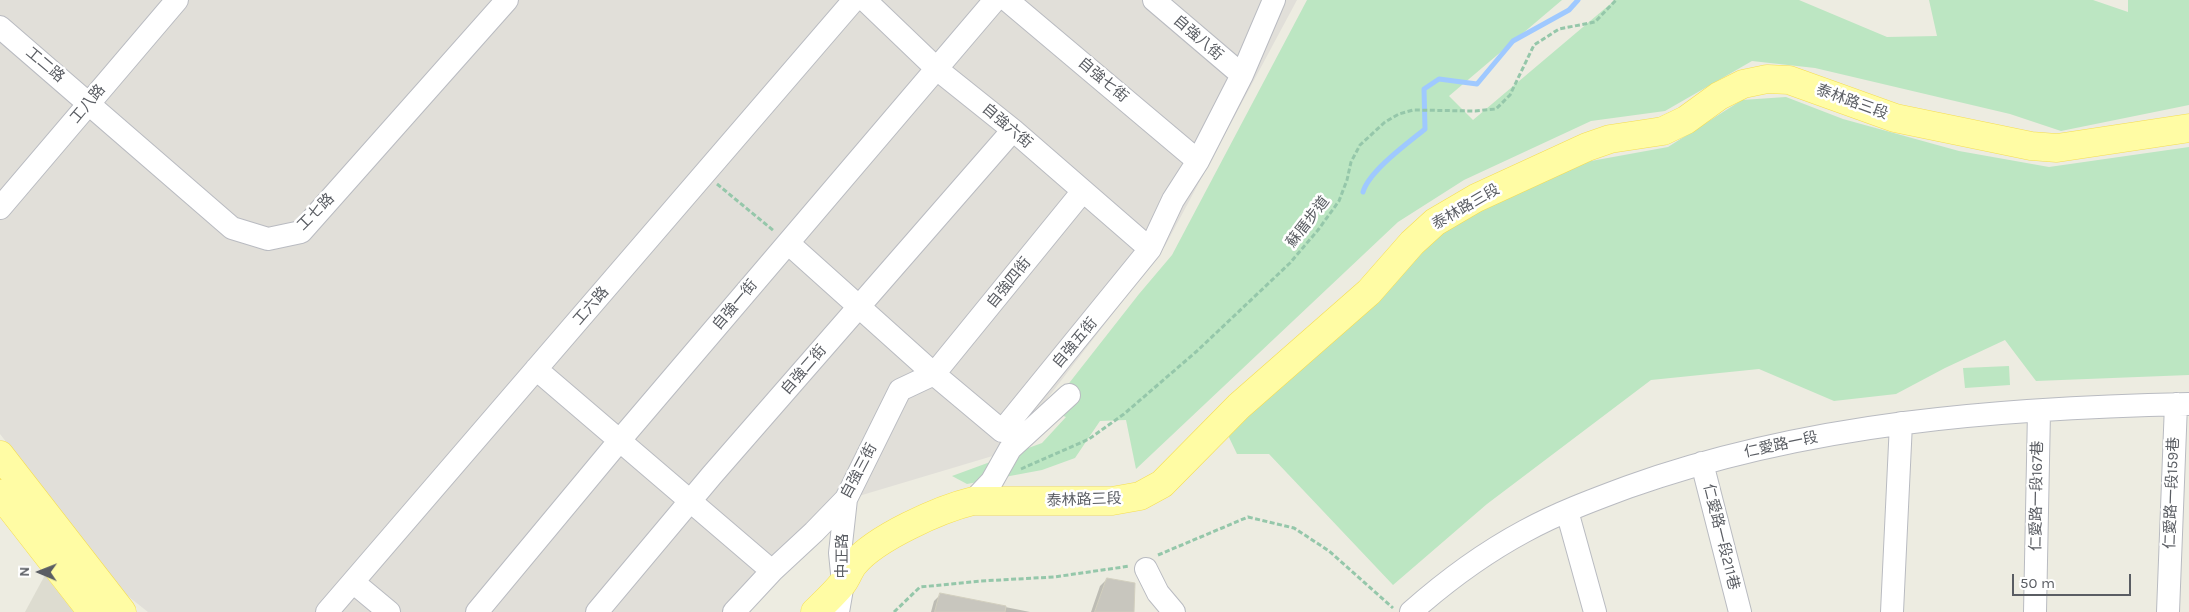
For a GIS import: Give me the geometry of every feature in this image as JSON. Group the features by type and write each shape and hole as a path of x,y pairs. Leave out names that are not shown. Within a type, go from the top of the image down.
{"main road":[{"name":"泰林路三段","path":"815,612 843,583 854,564 872,548 932,514 973,501 1112,501 1140,496 1162,484 1239,406 1369,292 1412,243 1435,222 1476,198 1587,147 1610,139 1663,130 1686,120 1719,96 1743,84 1767,78 1789,80 1896,118 2031,146 2057,148 2189,128"},
{"path":"0,455 100,608"},
{"path":"0,494 100,608"}],"street":[{"name":"工八路","path":"0,208 177,0"},
{"name":"工七路","path":"89,103 232,228 268,239 301,232 507,0"},
{"name":"工六路","path":"328,612 854,0"},
{"name":"自強六街","path":"865,0 938,70 1013,130 1150,249"},
{"name":"自強一街","path":"477,612 620,440 938,70 995,0"},
{"name":"自強七街","path":"1007,0 1198,161"},
{"name":"自強八街","path":"1154,0 1242,75"},
{"name":"自強五街","path":"788,243 934,374 1002,431 1150,249 1173,200 1198,161 1242,75 1274,0"},
{"name":"工二路","path":"0,28 89,103"},
{"name":"自強二街","path":"597,612 690,501 1013,130"},
{"name":"自強四街","path":"934,374 1083,192"},
{"path":"536,369 772,570"},
{"name":"自強三街","path":"734,612 772,570 814,532 846,499 900,390 934,374"},
{"path":"973,501 992,481 1010,449 1069,395"},
{"name":"仁愛路一段","path":"1411,612 1438,588 1480,557 1524,531 1569,517 1661,476 1703,469 1783,443 1864,428 1901,430 2039,417 2182,410"},
{"name":"仁愛路一段159巷","path":"2168,612 2182,410"},
{"name":"仁愛路一段167巷","path":"2036,612 2039,417"},
{"path":"1892,612 1901,430"},
{"name":"仁愛路一段211巷","path":"1703,469 1740,612"},
{"name":"中正路","path":"838,612 843,583 840,553 846,499"},
{"path":"1569,517 1595,612"},
{"name":"仁愛路一段","path":"1430,612 1487,569 1533,542 1569,517"},
{"path":"1148,564 1158,593 1174,612"},
{"path":"353,582 389,612"}],"path":[{"name":"蘇厝步道","path":"992,481 1089,439 1124,414 1168,377 1290,263 1318,230 1339,200 1347,180 1351,162 1360,145 1385,122 1399,114 1413,110 1475,112 1496,109 1510,95 1534,44 1559,29 1595,22 1616,0"},
{"path":"704,174 788,243"},
{"path":"894,612 920,588 981,581 1054,577 1148,564 1248,517 1294,528 1329,551 1398,612"}],"shaded area":[{"path":"0,0 1297,0 1165,246 1006,452 822,507 727,612 148,612 124,593 0,434"},
{"path":"45,575 74,612 25,612"}],"green space":[{"path":"1307,0 1562,0 1449,96 1473,120 1615,0 1799,0 1887,37 1937,36 1929,0 2093,0 2128,12 2128,0 2189,0 2189,105 2061,131 2010,114 1815,68 1752,61 1665,111 1591,121 1464,180 1398,222 1136,469 1126,420 1100,421 1075,458 1042,470 967,484 952,476 1042,443 1066,417 1048,410 1172,255"},
{"path":"1786,97 1843,119 1959,151 2049,167 2189,147 2189,375 2036,381 2005,340 1945,368 1896,394 1834,401 1759,369 1651,380 1487,504 1393,585 1269,454 1237,454 1225,429 1436,230 1569,165 1668,147 1742,100"},
{"path":"2009,366 2010,385 1965,388 1963,368"}],"building":[{"path":"1107,578 1135,583 1134,612 1095,612"},
{"path":"940,593 1006,606 1005,612 935,612"}],"waterway":[{"path":"1363,192 1373,175 1425,129 1424,89 1439,79 1477,84 1513,41 1569,10 1578,0"}]}
